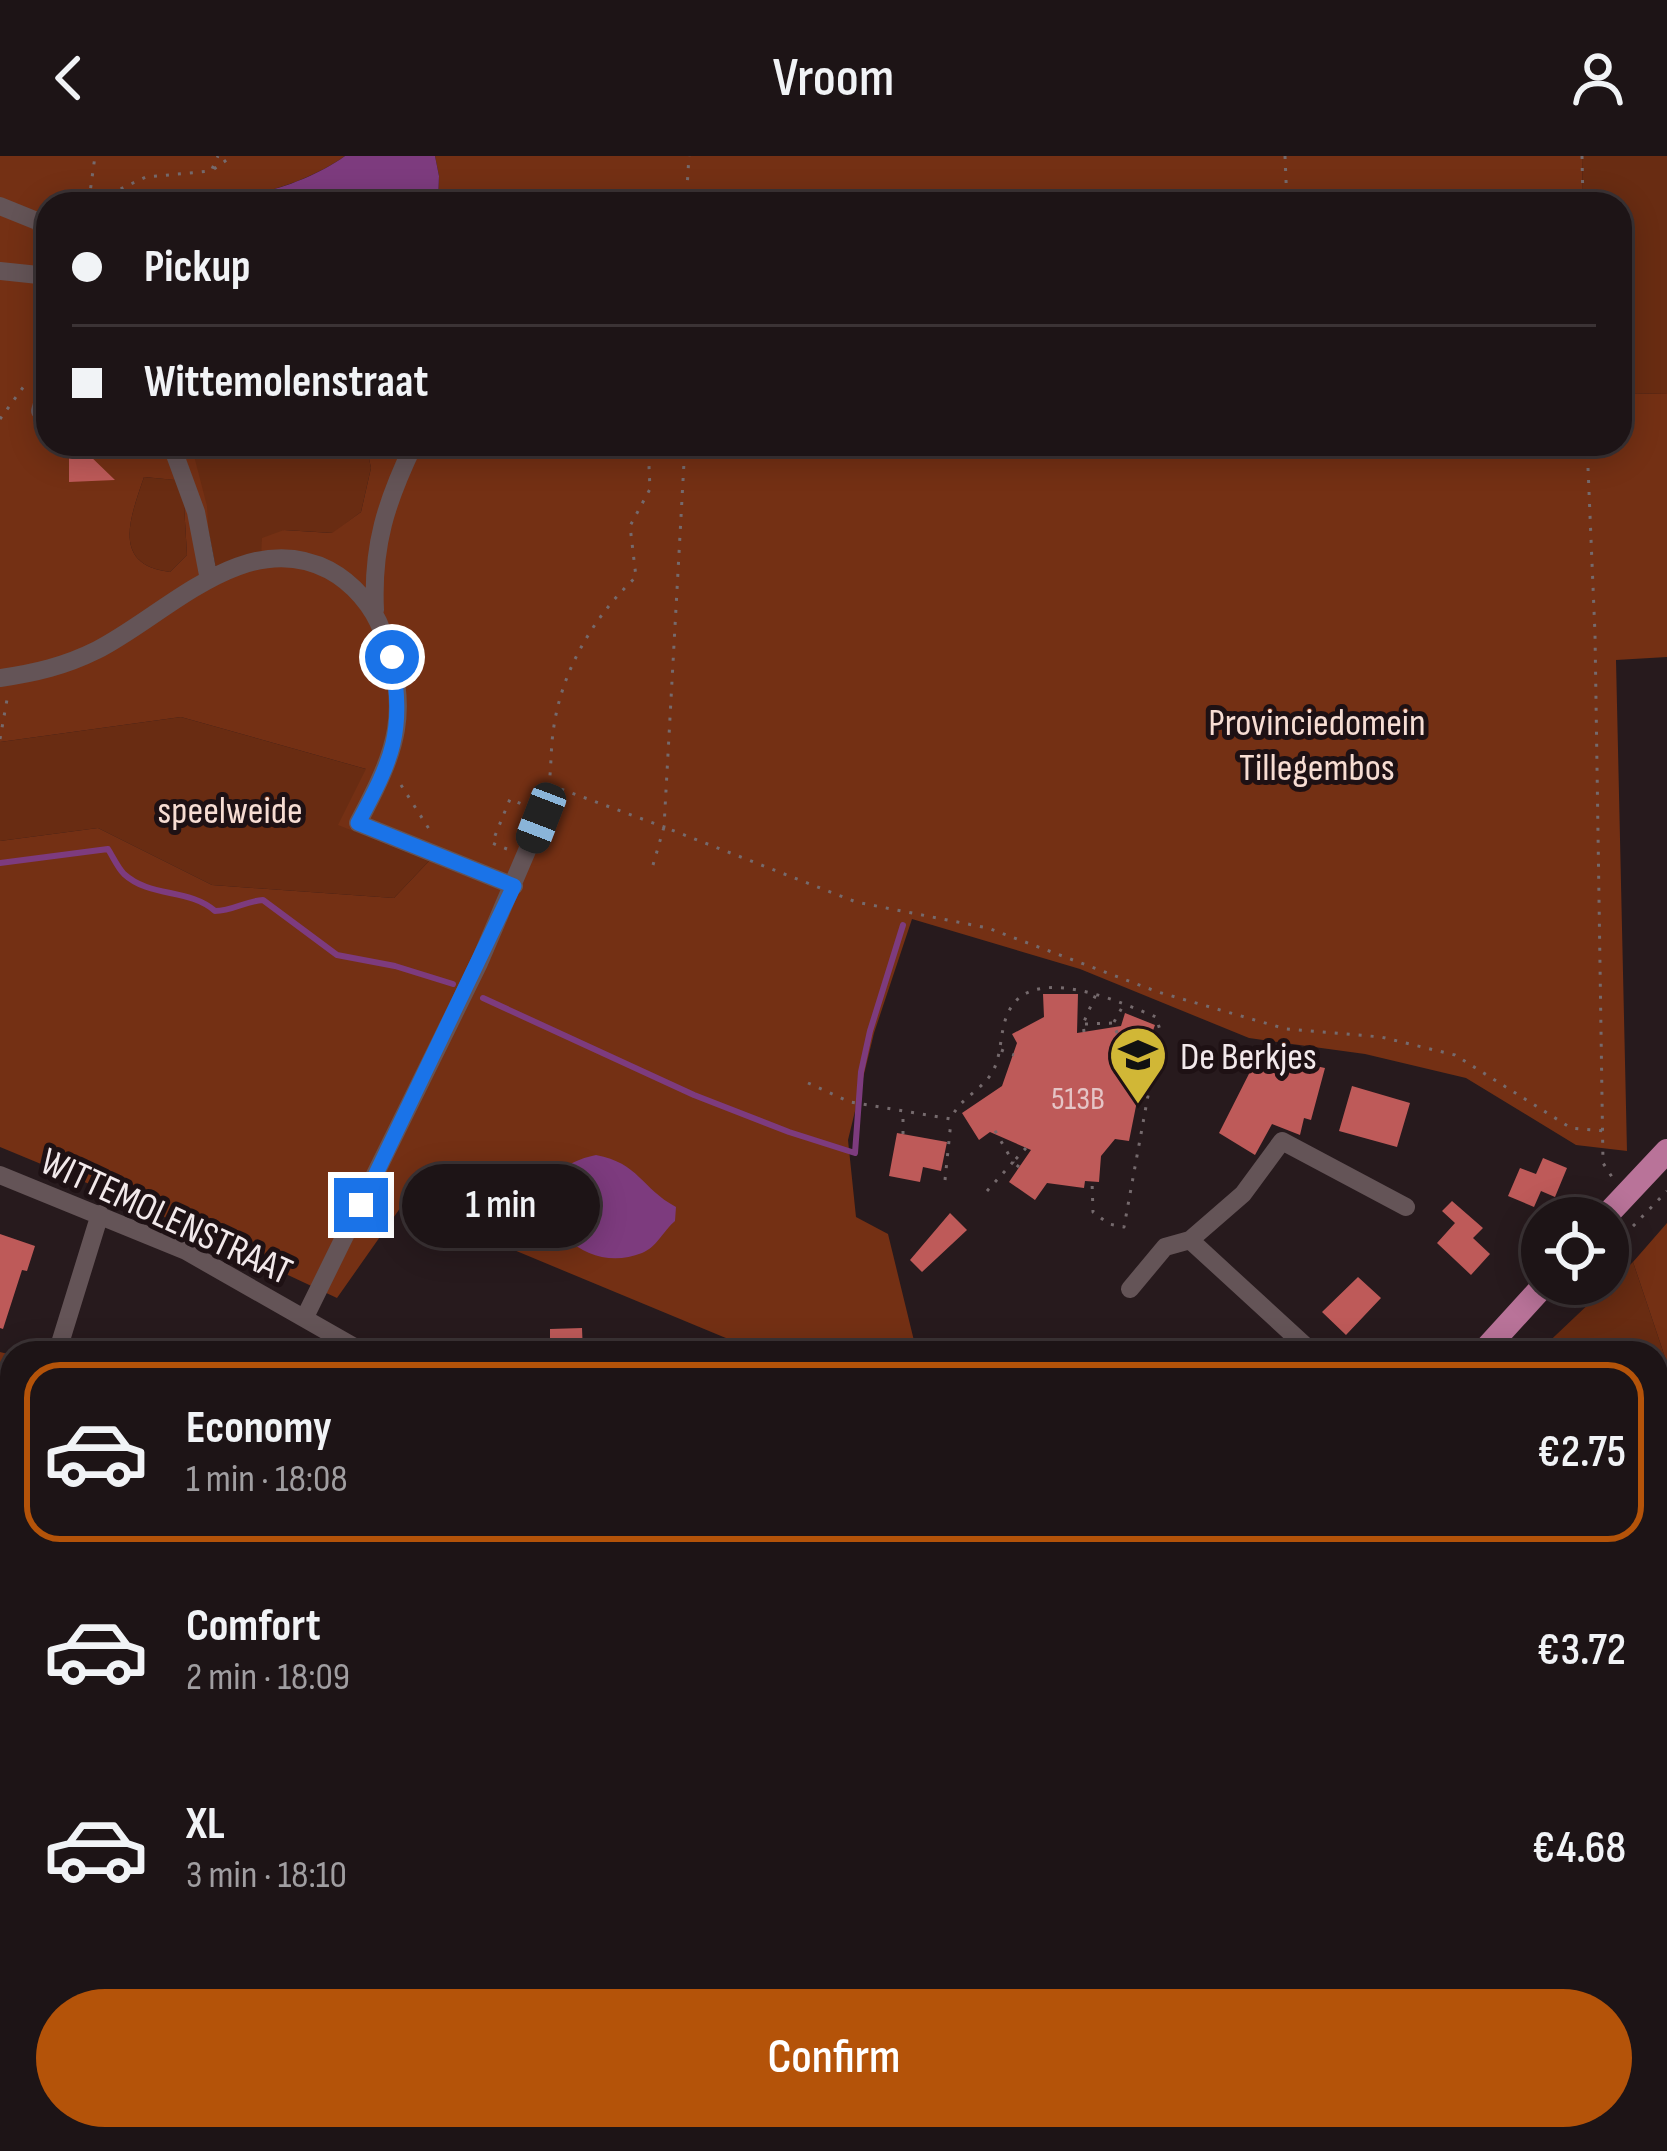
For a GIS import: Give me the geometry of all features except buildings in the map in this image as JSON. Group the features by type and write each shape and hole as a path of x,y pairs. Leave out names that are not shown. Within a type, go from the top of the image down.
{"main road":[{"path":"1623,1197 1666,1154"},
{"path":"1493,1341 1526,1305"}],"street":[{"path":"0,206 36,221"},
{"path":"0,271 36,275"},
{"path":"175,456 196,512 208,580"},
{"path":"408,456 387,500 373,569 375,610 392,657 398,696 397,740 389,766 358,823 514,886"},
{"path":"5,677 54,669 92,652 239,566 294,558 340,576 375,610"},
{"name":"WITTEMOLENSTRAAT","path":"305,1317 514,886 526,857 533,812"},
{"path":"1130,1289 1165,1247 1190,1240 1243,1194 1282,1141 1406,1207"},
{"name":"WITTEMOLENSTRAAT","path":"0,1175 186,1251 345,1341"},
{"path":"61,1341 100,1214"},
{"path":"1190,1240 1300,1341"}],"path":[{"path":"90,192 95,156"},
{"path":"211,170 218,156"},
{"path":"113,192 146,177 211,170 232,156"},
{"path":"687,192 689,156"},
{"path":"1285,156 1286,192"},
{"path":"1582,156 1582,192"},
{"path":"0,419 36,367"},
{"path":"649,456 650,489 630,526 636,577 618,593 580,645 553,729 550,785 856,902 988,928 1158,992 1286,1029 1381,1037 1455,1055 1571,1128 1604,1131"},
{"path":"653,865 664,827 684,456"},
{"path":"1588,456 1603,1163 1629,1191"},
{"path":"0,740 5,677"},
{"path":"389,766 448,859"},
{"path":"526,857 492,843 510,799 533,812"},
{"path":"945,1180 951,1119 961,1102 990,1076 1006,1017 1022,997 1039,990 1097,993 1156,1017 1160,1030 1124,1227 1109,1225 1093,1212 1092,1181"},
{"path":"1084,1032 1097,993"},
{"path":"1113,1023 1124,1004"},
{"path":"1077,1016 1087,1016"},
{"path":"1083,1024 1113,1023"},
{"path":"1113,1023 1118,1035"},
{"path":"999,1049 1014,1055"},
{"path":"808,1083 850,1102 951,1119"},
{"path":"903,1111 903,1134"},
{"path":"994,1129 1019,1167"},
{"path":"987,1191 1026,1148"},
{"path":"1629,1230 1667,1190"}],"green space":[{"name":"Provinciedomein Tillegembos","path":"0,156 345,156 308,177 263,192 36,192 36,456 194,456 207,506 210,557 216,569 261,556 262,538 284,530 332,533 361,512 371,468 368,456 1632,456 1632,393 1667,394 1667,657 1616,660 1627,1151 1576,1145 1466,1078 1365,1054 1249,1038 1080,969 912,919 874,1033 848,1140 856,1217 888,1234 914,1341 733,1341 403,1204 337,1298 128,1200 0,1147 0,841 98,828 212,885 394,898 429,861 338,825 366,769 181,717 0,742","holes":["144,477 175,480 184,504 187,555 170,572 151,568 139,560 130,536"]},
{"path":"435,156 1582,156 1583,192 438,192"},
{"path":"1582,156 1667,156 1667,394 1632,393 1632,192 1583,192"},
{"path":"193,456 368,456 371,468 361,512 333,533 284,530 262,556 216,569"},
{"path":"144,477 176,480 184,504 187,555 170,572 151,568 132,549 131,522"},
{"name":"speelweide","path":"181,717 366,769 429,861 394,898 212,885 98,828 0,841 0,742"},
{"path":"1667,1223 1667,1341 1660,1341 1633,1262"},
{"path":"1633,1262 1660,1341 1550,1341 1588,1305 1629,1305 1629,1266"}],"shaded area":[{"path":"345,156 435,156 438,192 262,192"},
{"path":"596,1155 622,1164 676,1207 675,1221 642,1253 614,1258 589,1253 569,1240 555,1222 549,1202 552,1183 568,1166"}],"waterway":[{"path":"0,863 108,849 124,874 146,887 193,899 215,911 263,900 337,955 453,984"},
{"path":"483,998 694,1095 855,1153 861,1072 903,925"}],"place":[{"name":"De Berkjes","path":"1138,1106"}],"route":[{"path":"361,1205 514,886 358,823 389,766 397,740 398,696 392,657"}]}
